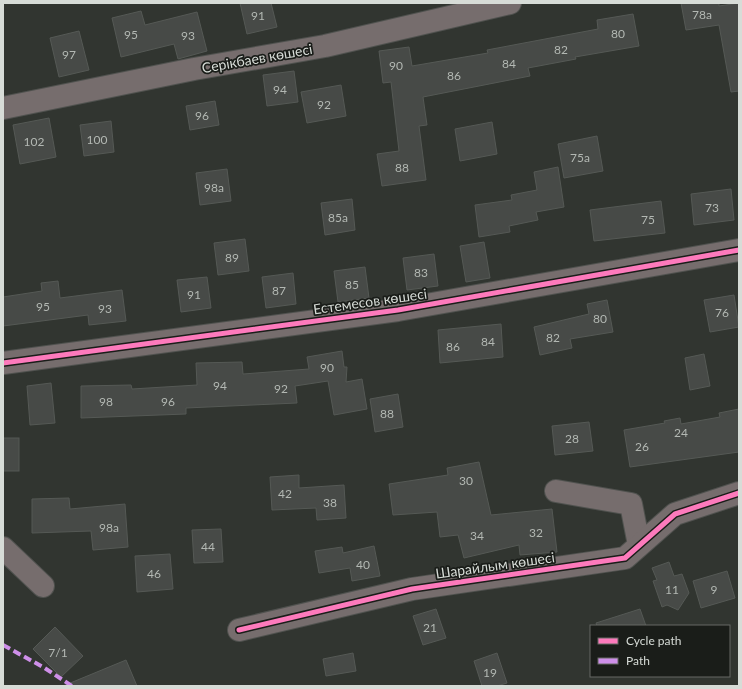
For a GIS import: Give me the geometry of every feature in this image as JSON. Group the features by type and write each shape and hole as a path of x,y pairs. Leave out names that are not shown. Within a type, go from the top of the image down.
{"street":[{"name":"Серікбаев көшесі","path":"3,108 194,69 325,46 510,3"},
{"name":"Естемесов көшесі","path":"3,363 398,310 739,250"},
{"path":"556,491 631,504 640,545"},
{"name":"Шарайлым көшесі","path":"239,630 412,589 626,558 675,514 739,493"},
{"path":"3,548 43,586"}],"building":[{"path":"240,3 271,3 277,27 247,34"},
{"path":"681,3 719,3 719,6 739,3 739,91 731,92 719,25 686,30"},
{"path":"141,11 145,25 197,12 207,51 178,59 174,44 121,57 112,18"},
{"path":"633,14 639,46 575,57 576,59 528,68 530,76 423,97 427,125 419,126 426,180 382,186 377,154 399,151 391,82 383,83 379,51 409,47 412,66 488,53 487,50 598,29 597,20"},
{"path":"79,31 89,70 59,77 50,38"},
{"path":"294,71 298,102 267,106 263,75"},
{"path":"341,85 346,116 307,123 301,92"},
{"path":"215,101 219,125 190,130 186,106"},
{"path":"49,118 56,157 20,164 13,125"},
{"path":"111,121 114,152 84,156 80,125"},
{"path":"492,122 497,154 460,161 455,129"},
{"path":"597,136 603,171 564,178 558,144"},
{"path":"558,167 564,207 536,212 538,220 509,226 510,232 479,237 475,205 512,200 511,195 537,190 534,172"},
{"path":"227,169 231,201 200,205 196,173"},
{"path":"731,189 734,220 694,225 691,194"},
{"path":"352,199 355,230 325,235 321,203"},
{"path":"661,201 665,233 594,241 590,210"},
{"path":"245,239 249,271 218,275 214,243"},
{"path":"484,242 490,278 466,282 460,246"},
{"path":"434,254 438,286 407,290 403,258"},
{"path":"365,267 369,298 338,302 334,271"},
{"path":"293,273 296,304 266,308 262,277"},
{"path":"207,277 211,308 181,312 177,280"},
{"path":"58,281 60,298 122,290 126,321 89,325 88,315 3,326 3,297 42,291 41,283"},
{"path":"734,295 739,327 710,332 704,300"},
{"path":"607,300 613,332 570,339 572,348 540,355 534,327 589,314 587,304"},
{"path":"501,324 503,357 440,363 438,330"},
{"path":"342,351 344,367 347,367 346,382 362,379 367,409 334,415 328,381 295,386 297,403 186,408 186,414 81,418 81,386 131,385 132,389 197,385 196,363 242,362 243,374 309,369 307,357"},
{"path":"704,354 710,386 690,390 685,358"},
{"path":"51,383 55,423 30,425 27,386"},
{"path":"398,394 403,427 375,432 370,399"},
{"path":"739,409 739,452 630,467 624,430 665,423 664,421 680,418 681,424 720,417 719,413"},
{"path":"589,422 593,451 555,455 552,426"},
{"path":"3,438 19,438 19,471 3,471"},
{"path":"479,462 491,515 552,509 557,552 520,555 519,545 464,558 458,535 440,537 437,512 393,515 389,484 448,475 447,468"},
{"path":"299,475 299,488 344,485 346,518 317,520 316,508 272,510 270,477"},
{"path":"69,498 70,509 125,504 128,547 93,550 91,531 32,533 32,499"},
{"path":"221,529 223,562 194,563 192,530"},
{"path":"374,546 380,576 352,581 350,568 319,573 315,551 342,547 343,553"},
{"path":"170,554 173,589 137,592 135,556"},
{"path":"669,562 674,576 682,574 689,593 678,610 667,605 662,607 653,581 657,580 652,568"},
{"path":"727,571 735,598 701,608 693,581"},
{"path":"436,609 446,638 423,645 413,616"},
{"path":"640,609 646,625 597,625 596,623"},
{"path":"55,627 83,656 61,677 33,649"},
{"path":"353,653 356,671 326,676 323,659"},
{"path":"497,653 507,683 497,686 482,686 474,661"},
{"path":"126,660 137,686 63,686"}],"marked path":[{"path":"3,645 43,667 72,686"}],"cycle path":[{"path":"3,363 398,310 739,250"},
{"path":"239,630 412,589 625,558 675,514 739,493"}]}
